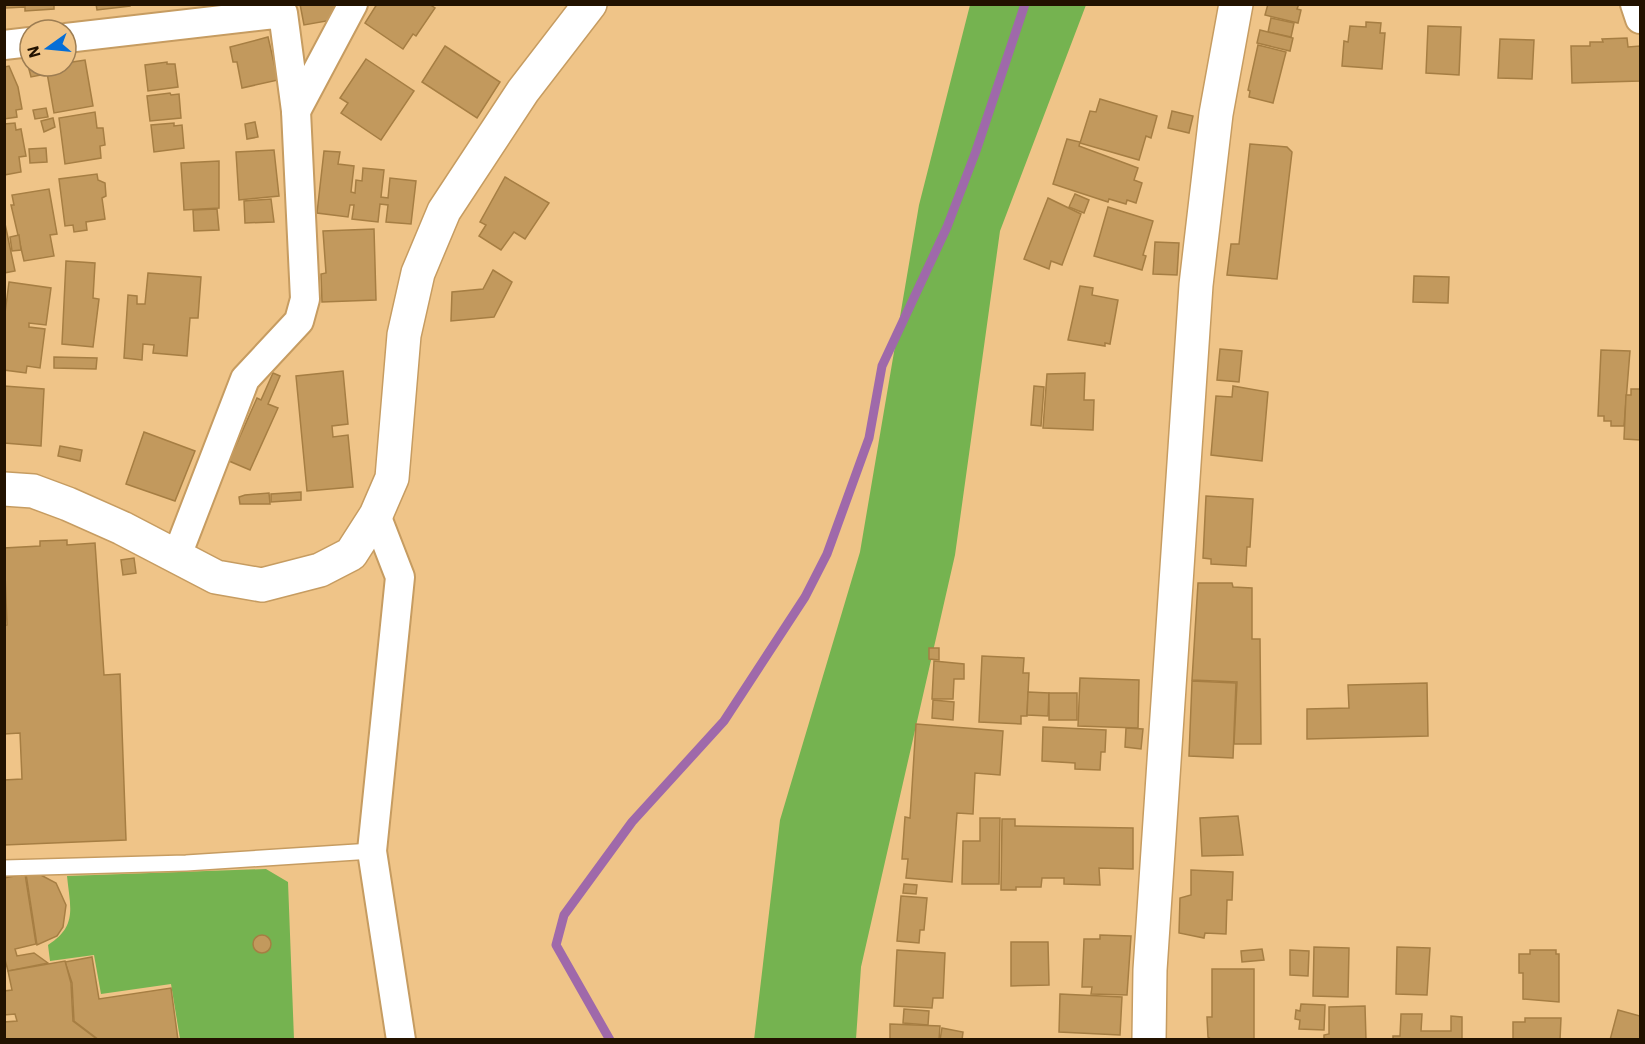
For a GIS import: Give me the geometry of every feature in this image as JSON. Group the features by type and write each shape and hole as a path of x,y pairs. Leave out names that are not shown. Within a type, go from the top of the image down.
{"street":[{"path":"296,111 353,4"},
{"path":"4,489 33,491 68,504 122,528 216,577 262,585 320,570 351,554 376,515 392,478 406,324 418,273 444,211 517,100 590,4"},
{"path":"1149,1040 1150,970 1196,285 1216,114 1236,4"},
{"path":"1635,4 1641,19"},
{"path":"78,37 283,13 296,111 305,299 299,321 244,379 176,558"},
{"path":"376,515 400,576 372,851 401,1040"}],"lane":[{"path":"4,868 186,863 372,851"}],"green space":[{"path":"970,5 1086,5 1000,231 955,555 861,967 856,1039 754,1040 780,820 860,552 919,205"},
{"path":"266,869 288,882 294,1039 180,1039 171,984 101,994 94,955 50,961 48,945 64,931 70,915 67,876"}],"building":[{"path":"5,4 54,4 54,9 25,11 25,7 6,8"},
{"path":"96,4 130,4 130,6 97,10"},
{"path":"300,4 335,4 338,19 304,25"},
{"path":"377,4 429,4 435,8 416,36 413,34 403,49 365,23"},
{"path":"1268,4 1299,4 1297,9 1301,10 1298,23 1265,15"},
{"path":"1271,18 1294,23 1291,37 1268,32"},
{"path":"1366,22 1381,23 1380,33 1385,33 1382,69 1342,66 1344,41 1348,42 1350,26 1366,27"},
{"path":"1428,26 1461,27 1459,75 1426,73"},
{"path":"1260,30 1293,38 1290,51 1257,43"},
{"path":"268,37 278,80 242,88 237,62 233,62 230,47"},
{"path":"1627,38 1628,47 1640,46 1640,81 1572,83 1571,46 1590,46 1590,42 1603,42 1602,39"},
{"path":"1500,39 1534,40 1532,79 1498,78"},
{"path":"1258,45 1286,52 1273,103 1249,97 1250,91 1248,90"},
{"path":"445,46 500,82 477,118 422,82"},
{"path":"366,59 414,91 381,140 341,113 348,103 340,98"},
{"path":"85,60 93,106 54,113 48,78 78,78 78,61"},
{"path":"167,62 167,64 175,64 178,87 148,91 145,65"},
{"path":"9,66 18,87 22,109 16,110 17,117 4,119 4,67"},
{"path":"170,93 171,95 179,94 181,118 150,121 147,96"},
{"path":"1100,99 1157,116 1151,138 1146,136 1139,160 1080,143 1090,111 1096,112"},
{"path":"46,108 48,117 35,119 33,110"},
{"path":"1172,111 1193,116 1189,133 1168,128"},
{"path":"95,112 97,128 103,128 105,145 100,146 101,158 65,164 59,118"},
{"path":"53,118 55,127 44,132 41,121"},
{"path":"255,122 258,137 247,139 245,124"},
{"path":"15,123 16,130 21,129 26,156 19,157 21,172 4,175 4,124"},
{"path":"174,123 174,126 182,125 184,148 154,152 151,125"},
{"path":"1067,139 1080,142 1079,146 1138,168 1134,180 1142,183 1136,203 1127,200 1126,204 1109,199 1108,202 1053,184"},
{"path":"1250,144 1287,147 1292,152 1277,279 1227,275 1231,244 1239,244"},
{"path":"46,148 47,162 30,163 29,149"},
{"path":"274,150 279,196 239,200 236,152"},
{"path":"324,151 340,152 338,164 354,166 351,192 355,193 356,180 362,181 363,168 384,170 381,197 388,198 390,178 416,181 411,224 386,222 388,205 380,204 378,222 352,219 354,205 350,205 348,217 317,213"},
{"path":"219,161 219,208 184,210 181,163"},
{"path":"97,174 98,180 105,183 106,196 102,198 105,219 86,222 87,230 74,232 73,225 65,226 59,179"},
{"path":"505,177 549,203 525,239 514,232 501,250 479,236 486,225 480,222"},
{"path":"49,189 57,234 50,235 54,256 24,261 11,205 14,205 12,195"},
{"path":"1075,194 1089,200 1084,213 1069,207"},
{"path":"1048,198 1081,214 1062,265 1051,261 1049,269 1024,259"},
{"path":"271,199 274,222 245,223 244,201"},
{"path":"1108,207 1153,221 1143,255 1146,256 1142,270 1094,256"},
{"path":"217,209 219,230 194,231 193,210"},
{"path":"4,219 15,271 4,273"},
{"path":"374,229 376,300 322,302 321,274 326,273 323,231"},
{"path":"19,235 21,250 12,251 10,237"},
{"path":"1155,242 1179,243 1177,275 1153,274"},
{"path":"66,261 95,263 93,298 99,299 93,347 62,344"},
{"path":"493,270 512,282 494,317 451,321 452,292 483,289"},
{"path":"148,273 201,277 198,318 190,318 187,356 153,353 154,345 143,344 142,360 124,358 128,295 137,296 137,304 145,304"},
{"path":"1414,276 1449,277 1448,303 1413,302"},
{"path":"9,282 51,288 46,325 29,323 29,327 45,329 40,368 27,366 26,373 4,370 4,321"},
{"path":"1080,286 1093,288 1092,295 1118,300 1110,344 1105,343 1105,346 1068,340"},
{"path":"1220,349 1242,351 1239,382 1217,380"},
{"path":"1601,350 1630,351 1624,426 1611,426 1611,421 1604,421 1604,416 1598,416"},
{"path":"54,357 97,358 96,369 54,368"},
{"path":"343,371 348,424 332,426 333,437 348,435 353,487 307,491 296,376"},
{"path":"273,373 280,376 268,404 278,408 250,470 229,461 257,398 261,400"},
{"path":"1085,373 1084,400 1094,400 1093,430 1043,428 1047,374"},
{"path":"4,386 44,389 41,446 4,443"},
{"path":"1034,386 1044,387 1041,426 1031,425"},
{"path":"1233,386 1268,392 1262,461 1211,455 1216,396 1232,397"},
{"path":"1631,389 1640,389 1640,440 1624,439 1626,395 1631,395"},
{"path":"144,432 195,451 175,501 126,484"},
{"path":"60,446 82,450 80,461 58,456"},
{"path":"301,492 301,500 271,502 271,494"},
{"path":"269,493 270,504 240,504 239,497"},
{"path":"1206,496 1253,499 1250,547 1247,547 1246,566 1211,564 1211,559 1203,558"},
{"path":"67,540 67,545 95,543 104,675 120,674 126,840 4,845 4,780 22,779 20,733 4,734 4,626 7,625 4,548 40,546 40,541"},
{"path":"134,558 136,573 123,575 121,560"},
{"path":"1198,583 1232,583 1233,587 1252,588 1252,639 1260,639 1261,744 1234,744 1237,682 1192,680"},
{"path":"929,648 939,648 939,660 929,659"},
{"path":"982,656 1024,658 1023,673 1029,673 1027,716 1021,716 1021,724 979,722"},
{"path":"934,661 964,664 964,679 954,679 953,699 932,699"},
{"path":"1080,678 1139,680 1138,728 1078,726"},
{"path":"1192,681 1236,683 1233,758 1189,756"},
{"path":"1427,683 1428,736 1307,739 1307,709 1349,708 1348,685"},
{"path":"1028,692 1049,693 1048,716 1027,715"},
{"path":"1049,693 1077,693 1077,720 1049,720"},
{"path":"933,700 954,702 953,720 932,718"},
{"path":"916,724 1003,731 1000,775 975,773 973,814 957,813 952,882 906,878 908,859 902,859 905,817 910,818"},
{"path":"1043,727 1106,730 1105,752 1101,752 1100,770 1075,769 1075,763 1042,761"},
{"path":"1126,728 1143,729 1141,749 1125,747"},
{"path":"1238,816 1243,855 1202,856 1200,818"},
{"path":"980,818 1000,818 999,884 962,884 963,841 980,841"},
{"path":"1002,819 1015,819 1015,826 1133,828 1133,869 1099,868 1100,885 1064,884 1064,878 1042,878 1041,887 1016,887 1016,890 1001,890"},
{"path":"1191,870 1233,872 1232,900 1227,900 1226,934 1205,933 1204,938 1179,933 1180,898 1191,895"},
{"path":"25,874 36,944 15,949 17,956 34,953 48,963 8,971 4,956 4,878"},
{"path":"26,874 39,874 56,883 66,905 63,927 57,936 37,945"},
{"path":"904,884 917,885 916,894 903,893"},
{"path":"901,896 927,898 924,930 920,930 919,943 897,941"},
{"path":"258,935 266,935 271,940 269,951 258,953 253,948 253,940"},
{"path":"1100,935 1131,936 1127,995 1091,994 1092,987 1082,987 1084,939 1100,939"},
{"path":"1011,942 1048,942 1049,985 1011,986"},
{"path":"1314,947 1349,948 1348,997 1313,996"},
{"path":"1397,947 1430,948 1427,995 1396,994"},
{"path":"1262,949 1264,960 1242,962 1241,951"},
{"path":"897,950 945,953 943,998 933,998 932,1008 894,1006"},
{"path":"1290,950 1309,951 1308,976 1290,975"},
{"path":"1530,950 1556,950 1556,954 1559,954 1559,1002 1523,999 1523,973 1519,973 1519,954 1530,954"},
{"path":"92,957 99,999 171,988 178,1040 99,1040 74,1021 72,983 65,962"},
{"path":"65,961 71,983 73,1021 98,1040 5,1040 4,1022 17,1021 15,1014 4,1015 4,991 12,990 8,971"},
{"path":"1212,969 1254,969 1254,1040 1212,1040 1208,1037 1207,1017 1212,1017"},
{"path":"1060,994 1122,997 1120,1035 1059,1032"},
{"path":"1301,1004 1325,1005 1324,1030 1299,1029 1300,1020 1295,1019 1296,1010 1300,1011"},
{"path":"1365,1006 1366,1040 1324,1040 1324,1035 1329,1034 1329,1007"},
{"path":"904,1009 929,1011 928,1025 903,1023"},
{"path":"1618,1010 1640,1016 1640,1040 1610,1040"},
{"path":"1401,1014 1422,1014 1421,1031 1451,1031 1451,1016 1462,1017 1462,1040 1393,1040 1393,1036 1400,1036"},
{"path":"1525,1018 1561,1018 1560,1040 1513,1040 1513,1022 1525,1022"},
{"path":"890,1024 940,1026 939,1040 890,1040"},
{"path":"942,1028 963,1032 962,1040 940,1040"}],"waterway":[{"path":"610,1040 556,945 564,915 632,822 724,721 805,597 827,554 869,438 882,366 947,227 976,151 1025,4"}]}
